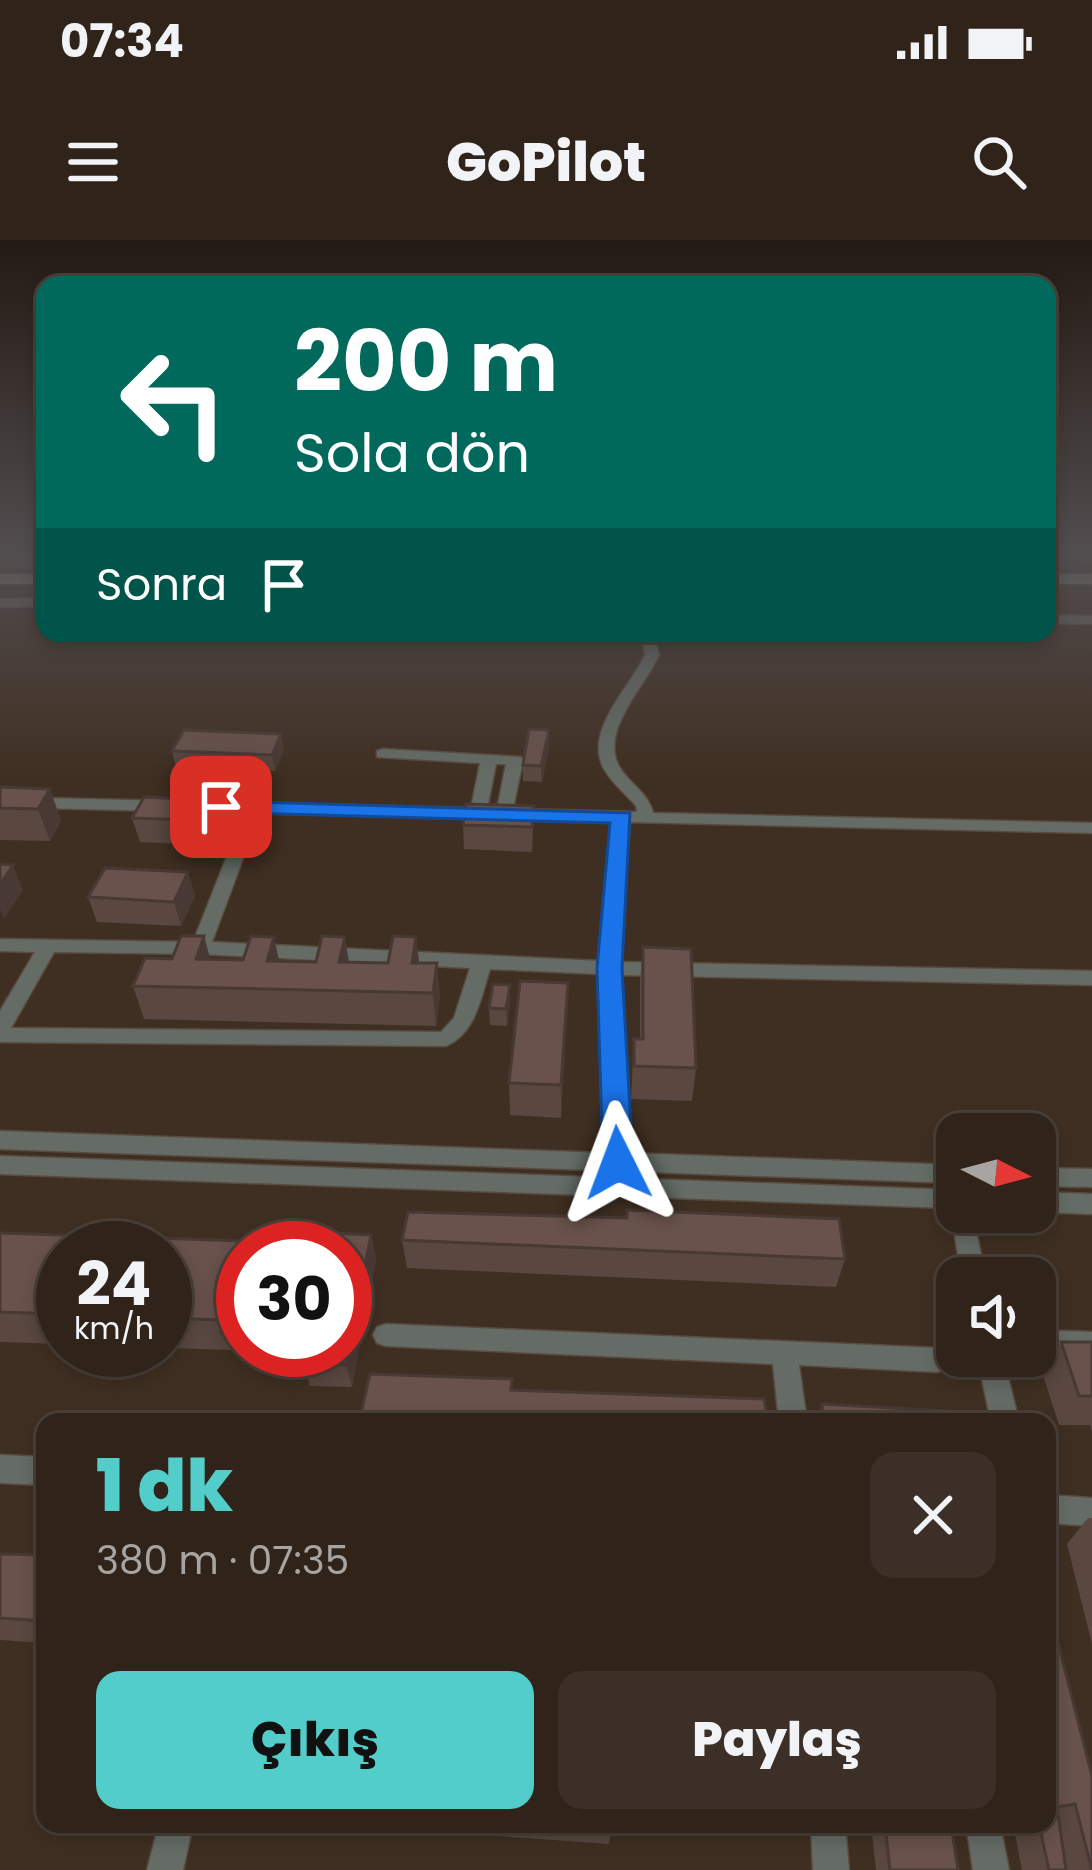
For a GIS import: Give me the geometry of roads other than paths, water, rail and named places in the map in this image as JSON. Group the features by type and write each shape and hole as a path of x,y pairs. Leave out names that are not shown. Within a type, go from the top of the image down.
{"street":[{"path":"644,818 646,808 612,770 607,756 611,726 652,655 650,642"},
{"path":"383,754 515,760 504,814"},
{"path":"478,814 490,758"},
{"path":"0,802 1092,828"},
{"path":"200,948 254,808"},
{"path":"618,1163 609,968 622,817"},
{"path":"0,945 200,948 609,968 1092,978"},
{"path":"48,946 0,1032 446,1039 463,1022 482,962"},
{"path":"0,1140 618,1163 936,1185"},
{"path":"0,1165 936,1186"},
{"path":"1056,1177 1092,1178"},
{"path":"1056,1203 1092,1204"},
{"path":"386,1335 936,1360"},
{"path":"1056,1343 1092,1344"},
{"path":"785,1355 792,1413"},
{"path":"995,1377 1003,1413"},
{"path":"0,1469 36,1471"},
{"path":"1056,1509 1092,1511"},
{"path":"165,1870 174,1833"},
{"path":"829,1833 831,1870"},
{"path":"985,1833 991,1870"}]}
